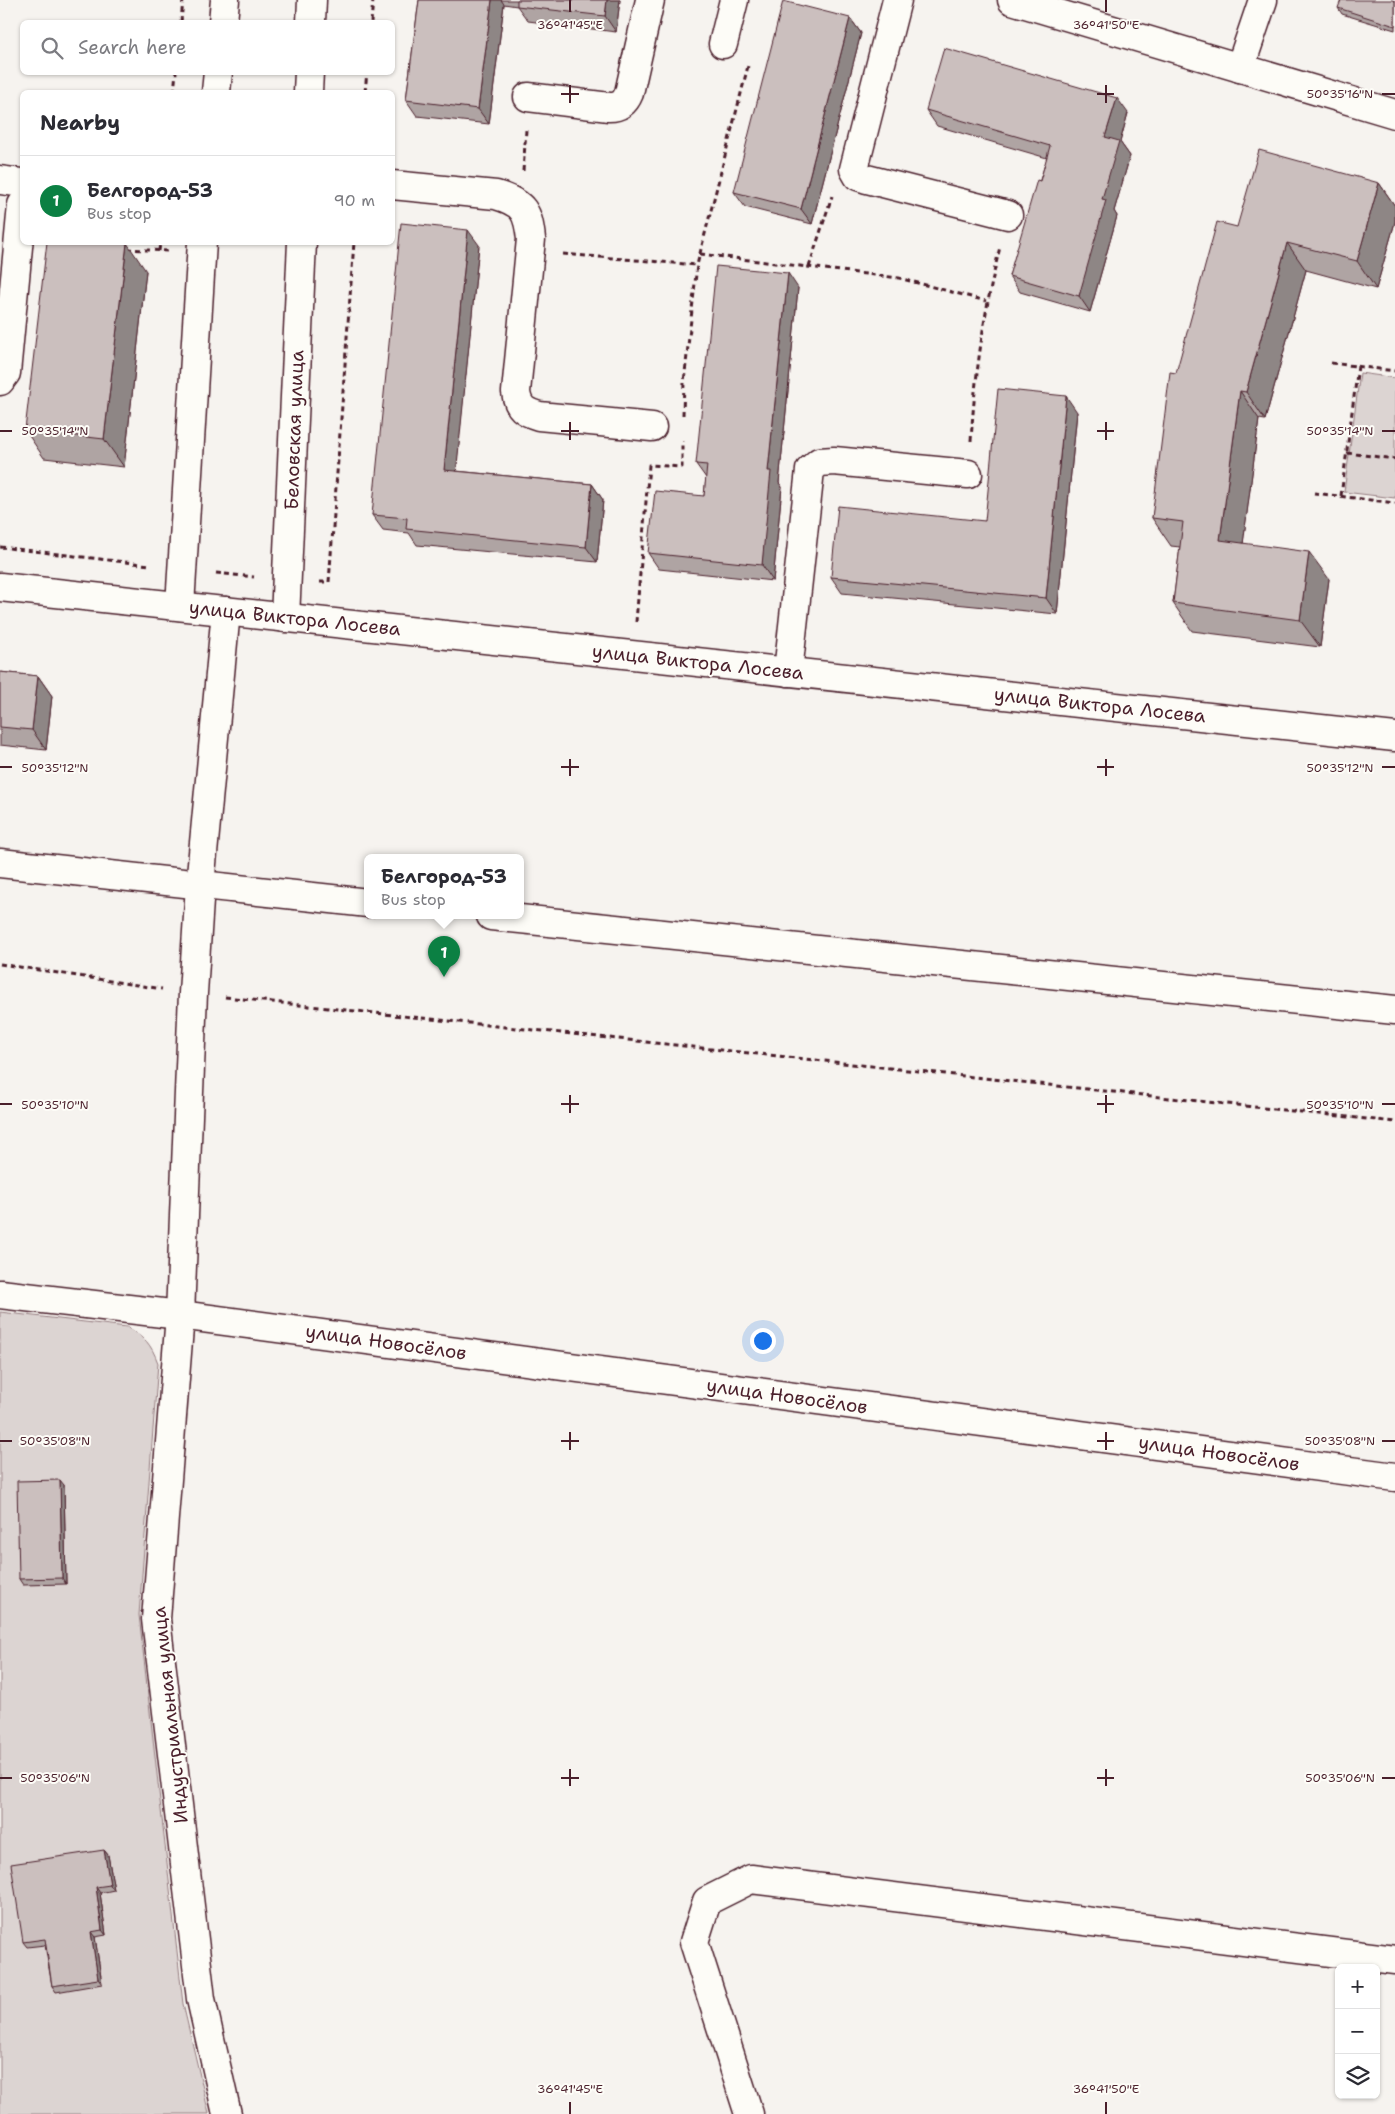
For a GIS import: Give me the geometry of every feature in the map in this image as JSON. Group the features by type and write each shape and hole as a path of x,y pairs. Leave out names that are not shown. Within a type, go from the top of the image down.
{"street":[{"path":"223,20 225,0"},
{"path":"311,20 312,0"},
{"path":"528,97 609,107 618,107 626,101 630,93 650,0"},
{"path":"723,44 734,0"},
{"path":"897,0 854,169 858,176 1008,215"},
{"path":"1014,0 1395,114"},
{"path":"1240,68 1263,0"},
{"path":"216,90 218,75"},
{"path":"308,90 309,75"},
{"path":"0,180 20,183"},
{"path":"395,185 496,195 511,199 524,210 530,224 532,239 516,392 517,401 524,412 539,416 652,427"},
{"path":"0,381 6,373 20,226"},
{"path":"180,606 202,245"},
{"name":"Беловская улица","path":"285,618 302,245"},
{"path":"788,672 810,470 818,462 834,461 968,474"},
{"name":"улица Виктора Лосева","path":"0,587 1395,737"},
{"name":"Индустриальная улица","path":"226,611 200,886 193,993 180,1315 156,1619 201,1999 227,2114"},
{"path":"0,863 364,903"},
{"path":"519,919 1395,1010"},
{"path":"0,1294 180,1315"},
{"name":"улица Новосёлов","path":"180,1315 1395,1477"},
{"path":"749,2114 694,1942 707,1901 751,1879 1395,1960"}],"path":[{"path":"181,20 183,0"},
{"path":"371,20 373,0"},
{"path":"683,421 684,382 697,265 749,60"},
{"path":"174,90 176,75"},
{"path":"366,90 367,75"},
{"path":"521,207 528,97"},
{"path":"809,267 832,196 858,176"},
{"path":"968,474 974,396 986,301 1008,215"},
{"path":"159,251 160,245"},
{"path":"121,249 173,252"},
{"path":"530,251 697,265"},
{"path":"700,254 899,278 986,301"},
{"path":"1331,363 1395,371"},
{"path":"1341,496 1358,366"},
{"path":"633,654 649,465 682,467 682,440"},
{"path":"1347,453 1395,459"},
{"path":"1314,493 1395,503"},
{"path":"0,547 182,569"},
{"path":"147,565 148,555"},
{"path":"0,964 193,993 1395,1122"}],"shaded area":[{"path":"1360,373 1395,378 1395,498 1344,492"},
{"path":"0,1312 127,1327 147,1342 158,1363 139,1615 183,2004 209,2114 0,2114"}],"building":[{"path":"419,0 492,0 478,109 406,100"},
{"path":"517,0 607,0 605,16 517,6"},
{"path":"1341,0 1395,1 1395,26 1338,8"},
{"path":"783,1 850,18 801,209 734,192"},
{"path":"944,48 1117,98 1105,137 1119,141 1102,199 1106,200 1079,296 1009,276 1037,180 1040,181 1050,146 926,110"},
{"path":"1259,150 1379,183 1357,261 1287,243 1246,392 1240,391 1220,540 1309,552 1300,620 1173,603 1183,522 1152,518 1170,372 1176,373 1217,222 1237,227"},
{"path":"401,223 468,230 444,470 592,484 586,547 406,529 407,518 372,515"},
{"path":"47,245 127,245 104,439 25,430"},
{"path":"716,266 788,273 768,471 771,471 762,565 648,553 655,491 704,496 707,465 696,464"},
{"path":"998,389 1066,396 1046,598 831,577 838,506 985,521"},
{"path":"0,672 38,676 32,730 0,727"},
{"path":"60,1480 62,1578 19,1579 17,1481"},
{"path":"104,1850 110,1885 96,1887 102,1930 91,1932 98,1979 52,1986 45,1939 23,1942 11,1864"}],"place":[{"name":"Белгород-53","path":"444,977"}]}
